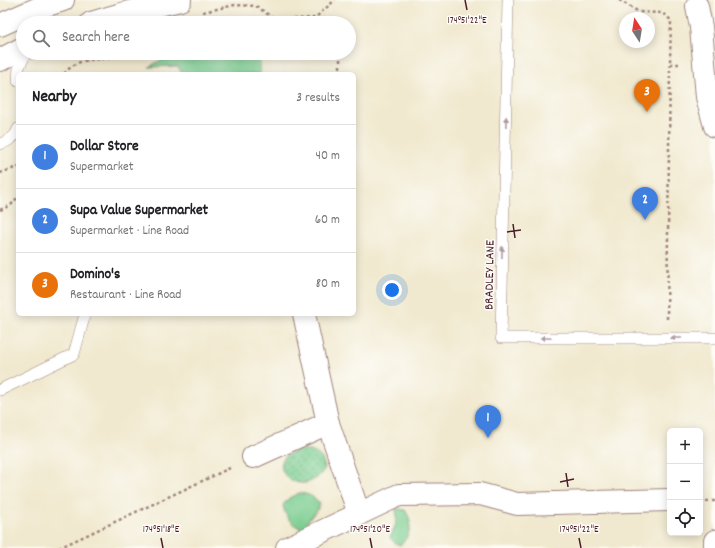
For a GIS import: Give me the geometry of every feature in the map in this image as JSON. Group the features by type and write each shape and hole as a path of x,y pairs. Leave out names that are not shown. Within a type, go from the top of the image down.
{"street":[{"path":"20,16 62,0"},
{"path":"114,16 180,0"},
{"path":"701,7 701,27 707,97 715,126"},
{"path":"0,25 16,18"},
{"path":"0,60 16,52"},
{"path":"304,316 328,423 359,514"},
{"path":"253,458 328,423"},
{"path":"288,548 399,495 480,494 518,504 667,500"},
{"path":"715,541 715,548"}],"lane":[{"name":"BRADLEY LANE","path":"508,0 501,338 715,338"},
{"path":"19,72 22,60"},
{"path":"0,67 7,69 16,77"},
{"path":"0,144 6,142 16,135"},
{"path":"0,390 74,354 84,316"}],"path":[{"path":"317,16 335,0"},
{"path":"619,0 639,12 662,13 671,20 667,325"},
{"path":"202,12 235,5 256,6 270,16"},
{"path":"66,72 80,61 89,60"},
{"path":"340,60 340,72"},
{"path":"670,64 683,65"},
{"path":"0,173 16,168"},
{"path":"0,210 11,205 16,199"},
{"path":"59,548 253,458"},
{"path":"703,501 715,501"}],"green space":[{"path":"161,60 260,60 260,72 181,72 178,66 149,67"},
{"path":"308,450 320,456 325,468 316,478 306,483 297,482 289,478 283,472 281,465 284,458 295,451"},
{"path":"299,493 311,496 320,504 302,529 289,520 283,505 289,498"},
{"path":"395,508 405,510 410,522 408,534 404,542 400,545 395,543 390,538 397,520"}],"place":[{"name":"Domino's","path":"647,112"},
{"name":"Supa Value Supermarket","path":"645,220"},
{"name":"Dollar Store","path":"488,438"}]}
